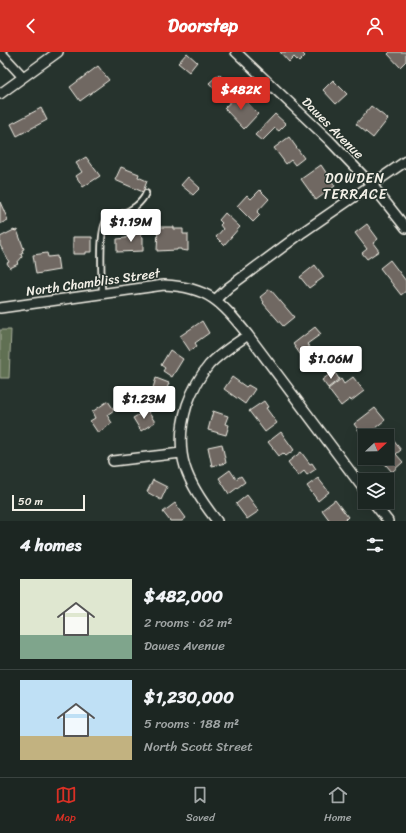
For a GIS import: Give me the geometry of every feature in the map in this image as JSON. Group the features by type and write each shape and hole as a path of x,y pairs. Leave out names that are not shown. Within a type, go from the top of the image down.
{"street":[{"path":"0,52 23,77"},
{"path":"0,94 58,52"},
{"name":"Dawes Avenue","path":"236,52 329,140 372,185 406,228"},
{"path":"358,482 248,335 216,299 229,287 303,232 406,161"},
{"name":"North Chambliss Street","path":"0,308 154,285 173,285 194,289 216,299"},
{"path":"216,521 204,505 192,484 181,454 180,443 185,414 198,381 210,364 248,335"},
{"path":"113,461 181,454"},
{"path":"379,509 388,521"}],"lane":[{"path":"102,293 101,246 105,222 109,218 131,209 144,199 146,193"}],"green space":[{"path":"0,330 11,330 9,378 0,378"}],"building":[{"path":"280,52 301,52 305,56 299,62 294,57 289,62"},
{"path":"390,52 406,52 406,61 400,67 388,54"},
{"path":"187,53 197,62 189,72 178,63"},
{"path":"98,66 109,80 80,101 70,87"},
{"path":"219,74 229,85 219,94 209,83"},
{"path":"333,80 347,94 336,104 323,90"},
{"path":"239,94 258,114 244,129 224,108"},
{"path":"371,106 388,119 373,138 356,124"},
{"path":"41,108 47,120 17,136 11,124"},
{"path":"275,114 286,124 279,131 275,128 262,141 255,135"},
{"path":"289,137 304,158 295,165 291,160 286,164 274,148"},
{"path":"86,157 100,176 83,187 76,176 82,172 76,163"},
{"path":"321,165 335,186 316,200 301,179"},
{"path":"121,167 139,174 138,177 147,181 143,192 115,180"},
{"path":"188,177 200,188 193,195 181,185"},
{"path":"260,190 269,199 257,212 260,215 253,222 237,206 247,195 251,199"},
{"path":"0,202 8,220 0,224"},
{"path":"225,213 240,227 224,245 216,237 223,229 220,225 222,223 219,220"},
{"path":"367,224 378,239 373,243 379,251 367,259 362,253 367,249 355,233"},
{"path":"158,227 174,227 174,229 183,229 183,234 188,234 188,251 177,249 157,251"},
{"path":"17,230 24,249 22,250 22,257 17,263 18,264 10,268 7,263 9,262 0,245 0,237"},
{"path":"132,232 141,232 141,237 143,237 143,251 117,252 117,239 132,236"},
{"path":"73,237 92,237 92,252 86,252 86,254 73,254"},
{"path":"47,253 48,257 57,256 59,270 36,274 33,255"},
{"path":"390,260 406,281 406,291 401,295 380,268"},
{"path":"315,265 324,277 309,288 300,277"},
{"path":"270,289 294,317 283,326 263,303 264,302 260,297"},
{"path":"202,321 209,333 195,343 197,346 190,351 180,336"},
{"path":"315,327 321,334 307,344 320,360 309,367 293,344"},
{"path":"170,350 183,359 172,377 163,371 165,368 161,365"},
{"path":"334,371 339,379 328,388 322,380"},
{"path":"232,377 246,387 248,385 255,389 245,404 224,389"},
{"path":"353,377 364,391 351,401 350,399 341,406 328,389 341,379 344,384"},
{"path":"156,378 169,383 162,402 150,398"},
{"path":"108,401 114,410 107,415 112,423 98,433 90,421 95,418 92,412"},
{"path":"264,401 268,407 266,408 277,423 265,432 249,411"},
{"path":"375,408 385,420 375,428 376,429 358,429 354,424"},
{"path":"147,410 155,422 141,431 133,418"},
{"path":"213,411 228,416 225,424 229,425 226,435 208,430"},
{"path":"281,432 294,450 286,456 283,453 279,456 268,442"},
{"path":"394,441 401,450 396,454 403,462 392,472 386,465 394,465"},
{"path":"222,444 226,463 212,466 208,447"},
{"path":"301,452 316,469 307,475 304,471 298,476 288,462"},
{"path":"230,470 236,479 241,476 245,482 229,494 219,478"},
{"path":"318,478 329,492 318,501 307,486"},
{"path":"153,480 167,487 161,500 147,492"},
{"path":"247,495 259,511 247,519 236,504"},
{"path":"335,500 348,517 344,521 330,521 322,510"},
{"path":"175,503 186,518 182,521 170,521 163,512"}],"district":[{"name":"DOWDEN TERRACE","path":"355,186"}]}
